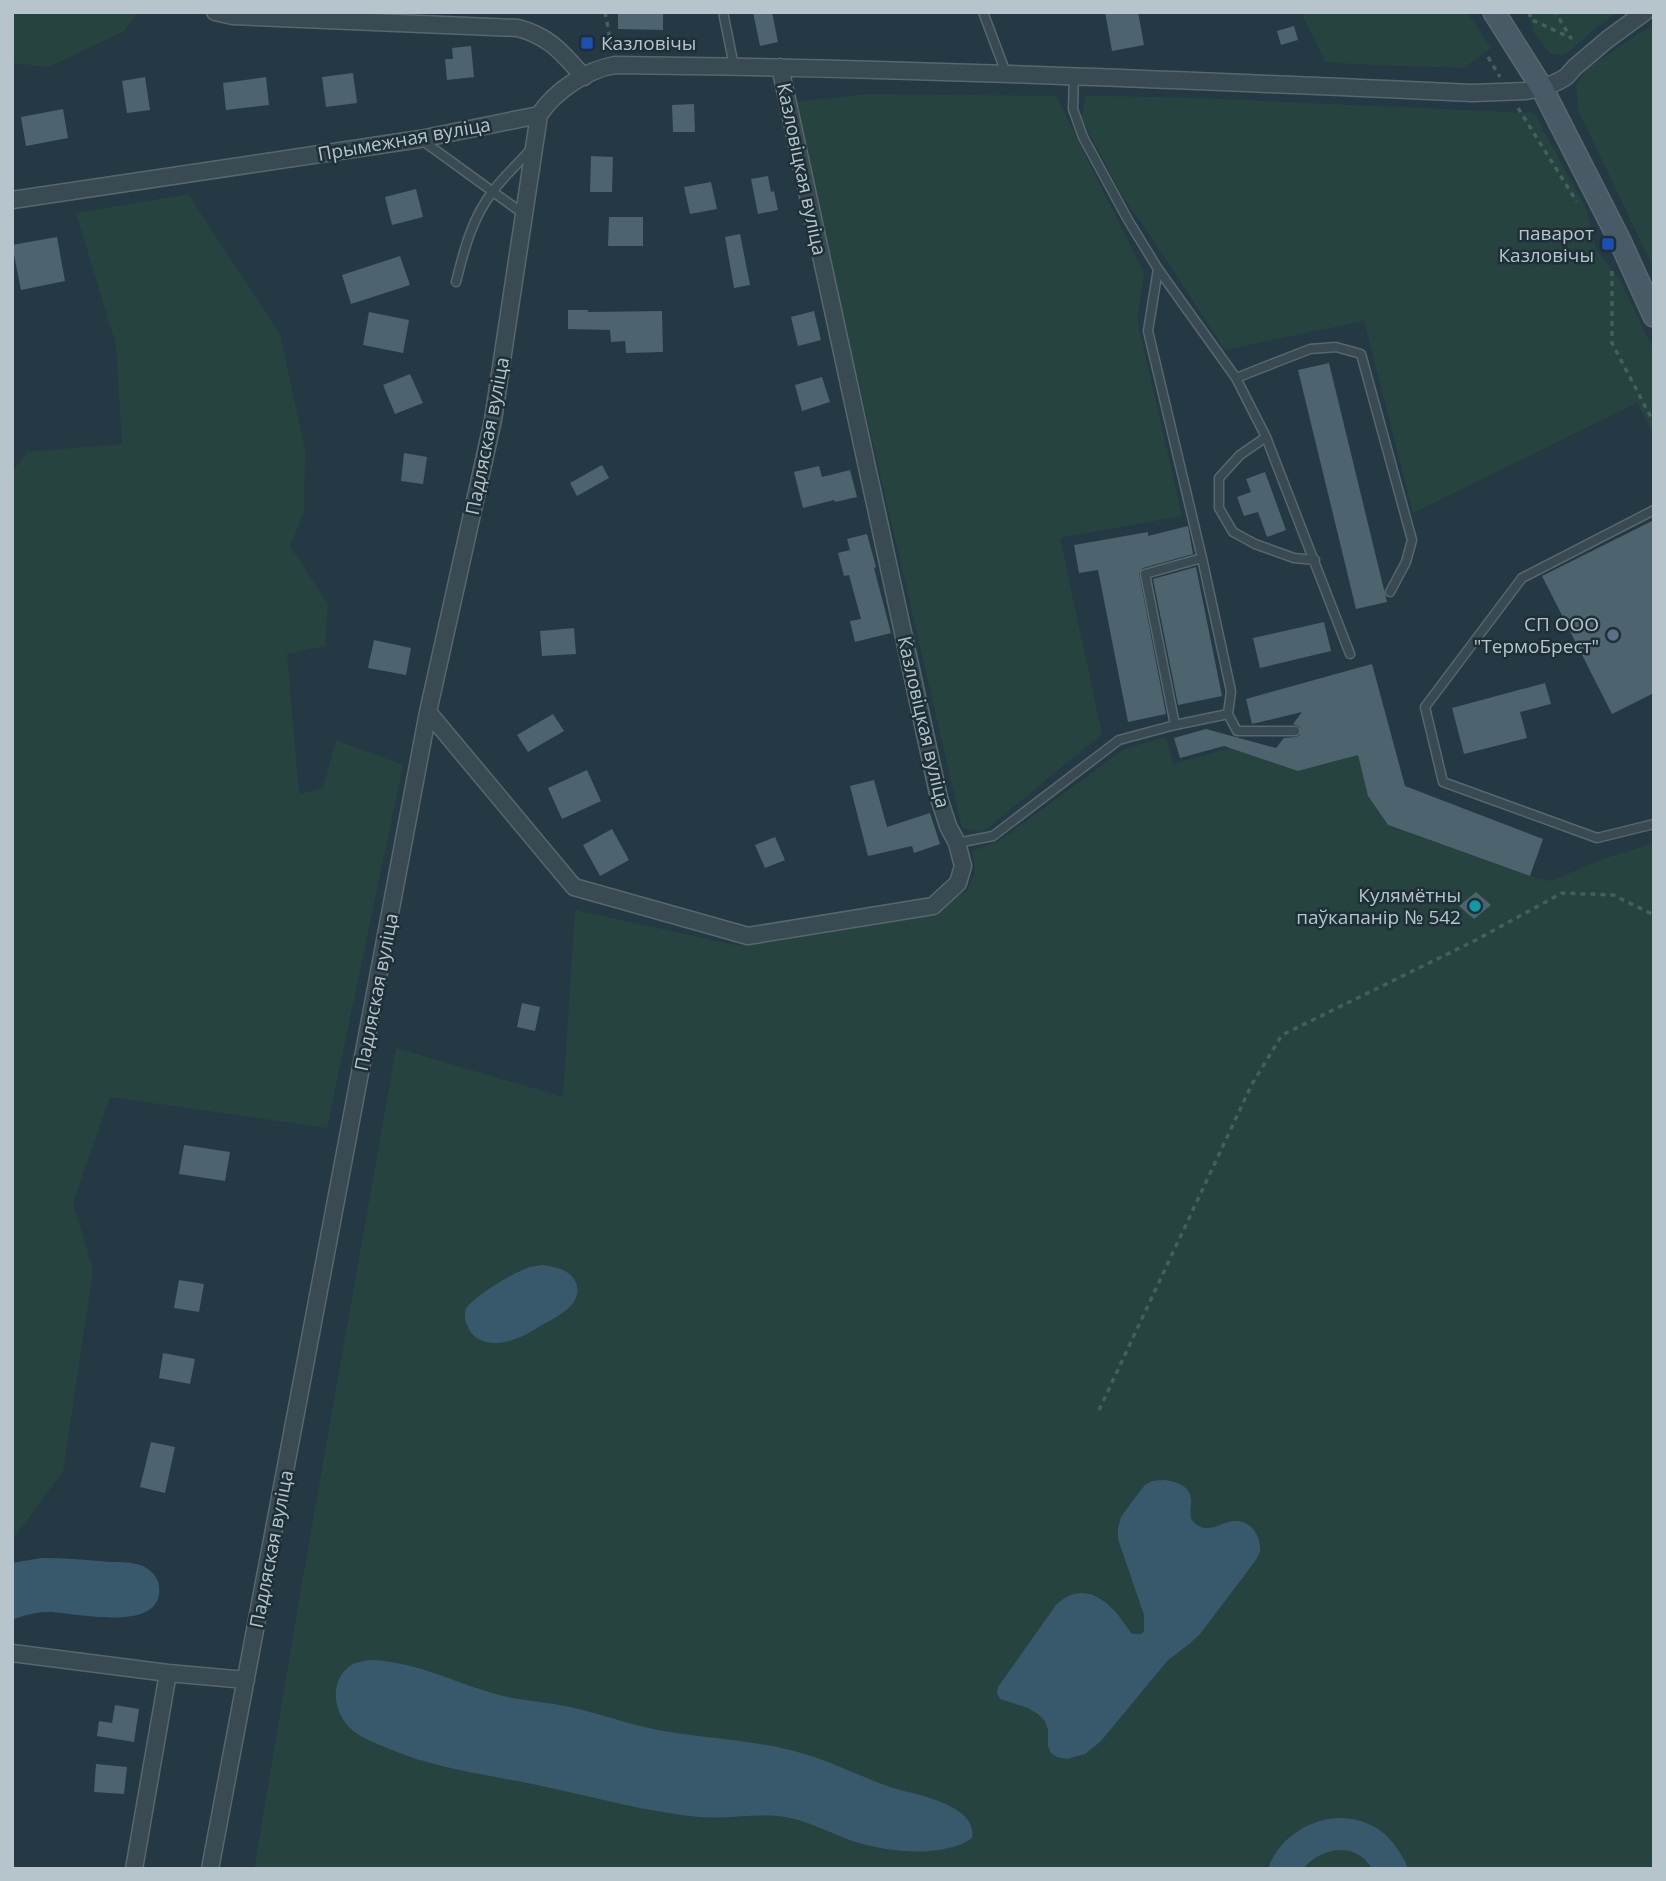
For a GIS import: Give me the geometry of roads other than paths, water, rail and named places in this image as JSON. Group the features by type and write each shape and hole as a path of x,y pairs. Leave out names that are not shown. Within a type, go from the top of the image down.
{"main road":[{"path":"1494,12 1542,88 1620,242 1654,316"}],"street":[{"path":"215,12 233,16 517,28 545,38 584,77"},
{"path":"539,115 555,96 584,77 615,65 1074,75 1509,93 1542,88 1566,77 1588,55 1645,12"},
{"name":"Казловіцкая вуліца","path":"428,712 575,887 748,936 933,906 958,883 964,866 939,798 780,67"},
{"name":"Прымежная вуліца","path":"12,200 420,139 539,115"},
{"name":"Падляская вуліца","path":"210,1869 428,712 493,420 539,115"},
{"path":"12,1653 246,1680"},
{"path":"134,1869 168,1673"}],"lane":[{"path":"723,12 734,66"},
{"path":"983,12 1006,74"},
{"path":"1074,75 1073,109 1083,137 1158,269 1236,378 1266,438 1350,654"},
{"path":"420,139 525,215"},
{"path":"456,282 466,242 480,212 493,191 535,145"},
{"path":"1158,269 1148,331 1231,691 1228,714 1237,731 1295,731"},
{"path":"1236,378 1310,349 1336,347 1362,354 1412,540 1406,562 1390,592"},
{"path":"1266,438 1240,455 1219,478 1219,508 1233,532 1255,544 1294,558 1315,560"},
{"path":"1654,510 1522,578 1425,707 1443,782 1597,838 1654,824"},
{"path":"1175,725 1145,574 1202,558"},
{"path":"957,843 993,836 1119,740 1228,714"}],"water":[{"path":"543,1265 565,1271 575,1281 576,1296 568,1309 512,1340 492,1343 474,1336 465,1319 465,1311 470,1304 484,1292 513,1275 529,1267"},
{"path":"1163,1480 1178,1483 1189,1492 1191,1519 1196,1524 1209,1528 1233,1521 1245,1523 1257,1535 1260,1552 1200,1634 1168,1660 1101,1741 1085,1754 1067,1759 1057,1757 1051,1753 1048,1746 1045,1721 1028,1708 1000,1699 998,1687 1056,1605 1064,1598 1081,1593 1096,1597 1111,1607 1132,1634 1141,1634 1144,1631 1144,1615 1118,1539 1118,1528 1121,1517 1145,1485"},
{"path":"41,1558 127,1562 143,1566 157,1580 157,1601 148,1611 133,1616 96,1617 44,1612 12,1620 12,1563"},
{"path":"369,1660 406,1665 494,1694 570,1707 653,1729 756,1743 803,1753 890,1787 942,1802 965,1817 971,1826 972,1838 961,1844 933,1851 886,1849 849,1840 789,1818 679,1815 424,1761 367,1740 344,1721 336,1694 340,1677 353,1664"}],"waterway":[{"path":"1285,1869 1291,1858 1310,1842 1322,1837 1346,1834 1359,1837 1373,1845 1391,1869"}],"place":[{"name":"Казловічы","path":"587,43"},
{"name":"паварот Казловічы","path":"1608,244"},
{"name":"СП ООО \"ТермоБрест\"","path":"1613,635"},
{"name":"Кулямётны паўкапанір № 542","path":"1475,906"}]}
